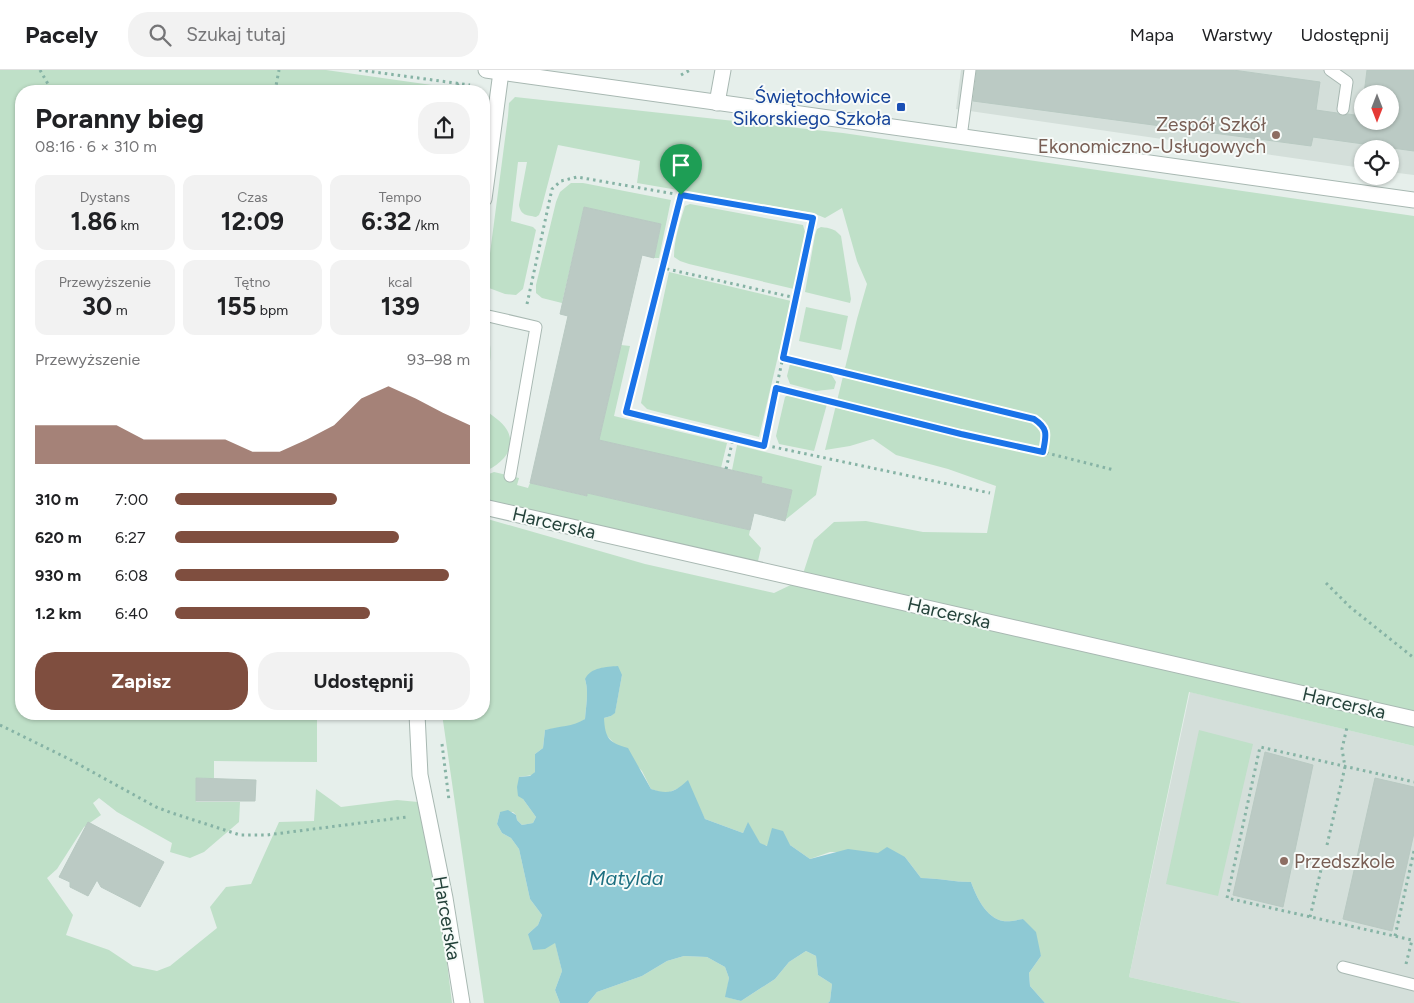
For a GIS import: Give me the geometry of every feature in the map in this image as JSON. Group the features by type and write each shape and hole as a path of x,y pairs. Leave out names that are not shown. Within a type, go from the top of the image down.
{"street":[{"path":"486,70 1414,200"},
{"path":"717,103 723,70"},
{"path":"490,154 501,72"},
{"name":"Harcerska","path":"490,508 1414,719"},
{"name":"Harcerska","path":"416,720 420,775 445,898 462,1003"}],"lane":[{"path":"961,137 970,70"},
{"path":"1330,70 1347,82 1343,108"},
{"path":"490,316 536,328 510,476"},
{"path":"1343,967 1414,985"}],"path":[{"path":"40,70 49,85"},
{"path":"276,85 279,70"},
{"path":"359,70 473,85"},
{"path":"522,324 552,189 561,181 577,176 813,218 764,446"},
{"path":"681,195 626,412 764,446 990,493"},
{"path":"663,268 796,298"},
{"path":"783,358 1034,419 1043,425 1046,434 1043,452"},
{"path":"776,388 1114,470"},
{"path":"726,469 733,438"},
{"path":"1326,583 1350,607 1414,658"},
{"path":"1327,845 1346,767 1342,749 1353,705"},
{"path":"0,725 69,759 172,814 240,835 267,835 428,815"},
{"path":"1401,982 1412,940 1227,898 1260,747 1414,782"},
{"path":"1395,936 1414,851"},
{"path":"1310,917 1323,861"}],"shaded area":[{"name":"Zespół Szkół Ekonomiczno-Usługowych","path":"961,70 1367,70 1381,85 1354,85 1354,130 1399,130 1399,112 1414,97 1414,175 1399,173 1399,140 1354,140 1354,167 956,109"},
{"name":"Przedszkole","path":"1190,692 1414,746 1414,1003 1243,1003 1129,977"}],"green space":[{"path":"0,70 326,70 432,85 15,85 15,720 317,720 317,762 214,761 214,778 196,778 196,802 240,802 239,822 204,852 190,858 170,852 172,843 117,812 99,798 93,803 101,815 84,827 57,869 47,878 73,915 66,935 109,950 133,966 157,971 170,966 217,928 210,907 226,887 251,884 279,822 314,821 316,789 341,807 397,800 418,802 441,914 452,1003 0,1003"},
{"path":"515,97 843,133 1414,216 1414,746 1189,692 1129,977 1243,1003 1045,1003 1030,986 1029,973 1041,956 1023,919 1003,921 992,916 982,906 971,882 921,878 905,857 864,852 830,852 810,859 790,845 768,846 760,844 748,823 743,833 705,819 698,805 679,788 665,794 651,789 642,771 604,733 604,718 611,716 615,712 622,675 585,679 587,694 585,719 577,725 545,730 543,748 535,754 535,772 533,775 519,777 523,799 536,817 533,823 522,825 513,812 500,812 497,824 502,833 511,838 519,849 530,899 542,915 538,925 528,934 555,942 562,971 555,990 560,1003 484,1003 443,720 490,720 490,520 645,564 774,593 801,580 814,540 834,522 866,521 923,532 987,533 996,486 948,469 896,455 873,439 850,446 825,450 867,284 857,261 842,208 825,218 813,213 637,183 640,161 558,145 541,210 536,217 525,214 520,209 519,205 527,162 518,162 511,221 533,227 536,230 523,289 516,295 505,294 490,288 490,253 509,103"},
{"path":"571,183 583,183 671,200 659,258 654,258 661,224 584,207 562,303 542,298 536,293 536,285 556,202 560,192"},
{"path":"690,204 803,225 805,232 794,289 689,264 674,257 681,218 685,206"},
{"path":"821,227 832,229 841,236 851,299 850,303 805,292 815,235 817,229"},
{"path":"669,272 791,301 759,437 647,409 641,403"},
{"path":"806,307 848,316 841,350 799,341"},
{"path":"621,345 630,346 614,416 727,443 721,468 599,440"},
{"path":"790,364 831,374 836,382 834,389 816,391 790,384 787,376"},
{"path":"789,394 827,404 814,451 779,444 776,436 785,397"},
{"path":"490,414 505,427 510,437 509,450 506,456 490,468"},
{"path":"737,445 822,466 816,495 785,520 792,490 761,483 762,477 732,470"},
{"path":"494,472 519,478 517,485 528,488 530,483 586,496 587,493 750,530 749,535 761,548 758,561 756,563 490,501 490,474"},
{"path":"1199,730 1253,744 1218,896 1166,884"},
{"path":"806,951 816,956 818,975 832,984 830,1001 828,1003 588,1003 597,992 642,976 667,961 684,956 707,957 725,967 729,978 726,997 741,1001 775,979 789,962"}],"water":[{"name":"Matylda","path":"618,666 622,675 615,713 604,718 607,735 612,742 628,748 651,789 667,792 675,790 688,780 705,819 743,833 748,822 760,843 767,846 772,828 783,831 790,845 810,859 848,849 878,853 887,847 905,857 921,878 971,882 982,906 992,916 1003,921 1023,919 1036,932 1041,956 1029,973 1030,986 1045,1003 828,1003 830,1001 832,984 818,975 816,956 806,951 789,962 775,979 741,1001 725,997 729,978 725,967 707,957 684,956 667,961 642,976 597,992 588,1003 560,1003 555,990 562,971 555,943 545,949 533,950 528,934 538,925 542,915 530,899 519,849 511,838 502,833 497,824 500,812 508,810 516,815 517,820 522,825 533,823 536,817 523,799 518,796 519,777 530,776 535,772 535,754 543,748 545,730 571,725 585,719 587,694 585,679 588,675 599,668"}],"building":[{"name":"Zespół Szkół Ekonomiczno-Usługowych","path":"977,70 1233,70 1320,82 1316,110 1337,113 1342,116 1354,115 1354,130 1399,130 1399,85 1365,85 1367,70 1414,70 1414,151 1399,149 1399,140 1354,140 1354,143 1313,137 1311,146 973,101"},
{"path":"584,207 661,224 654,258 642,255 599,440 762,477 761,483 792,490 785,521 754,513 750,530 587,493 587,496 530,483 568,316 560,314"},
{"path":"1265,752 1313,765 1283,907 1233,895"},
{"path":"196,778 256,780 255,801 196,801"},
{"path":"1375,778 1414,787 1414,833 1392,931 1343,919"},
{"path":"88,822 164,862 140,907 101,887 97,880 88,896 70,887 70,882 59,877"}],"place":[{"name":"Świętochłowice Sikorskiego Szkoła","path":"901,107"},
{"name":"Zespół Szkół Ekonomiczno-Usługowych","path":"1276,135"},
{"name":"Przedszkole","path":"1284,861"}],"route":[{"path":"681,195 813,218 783,358 1034,419 1043,425 1046,434 1043,452 961,434 776,388 764,446 626,412 681,195"}]}
